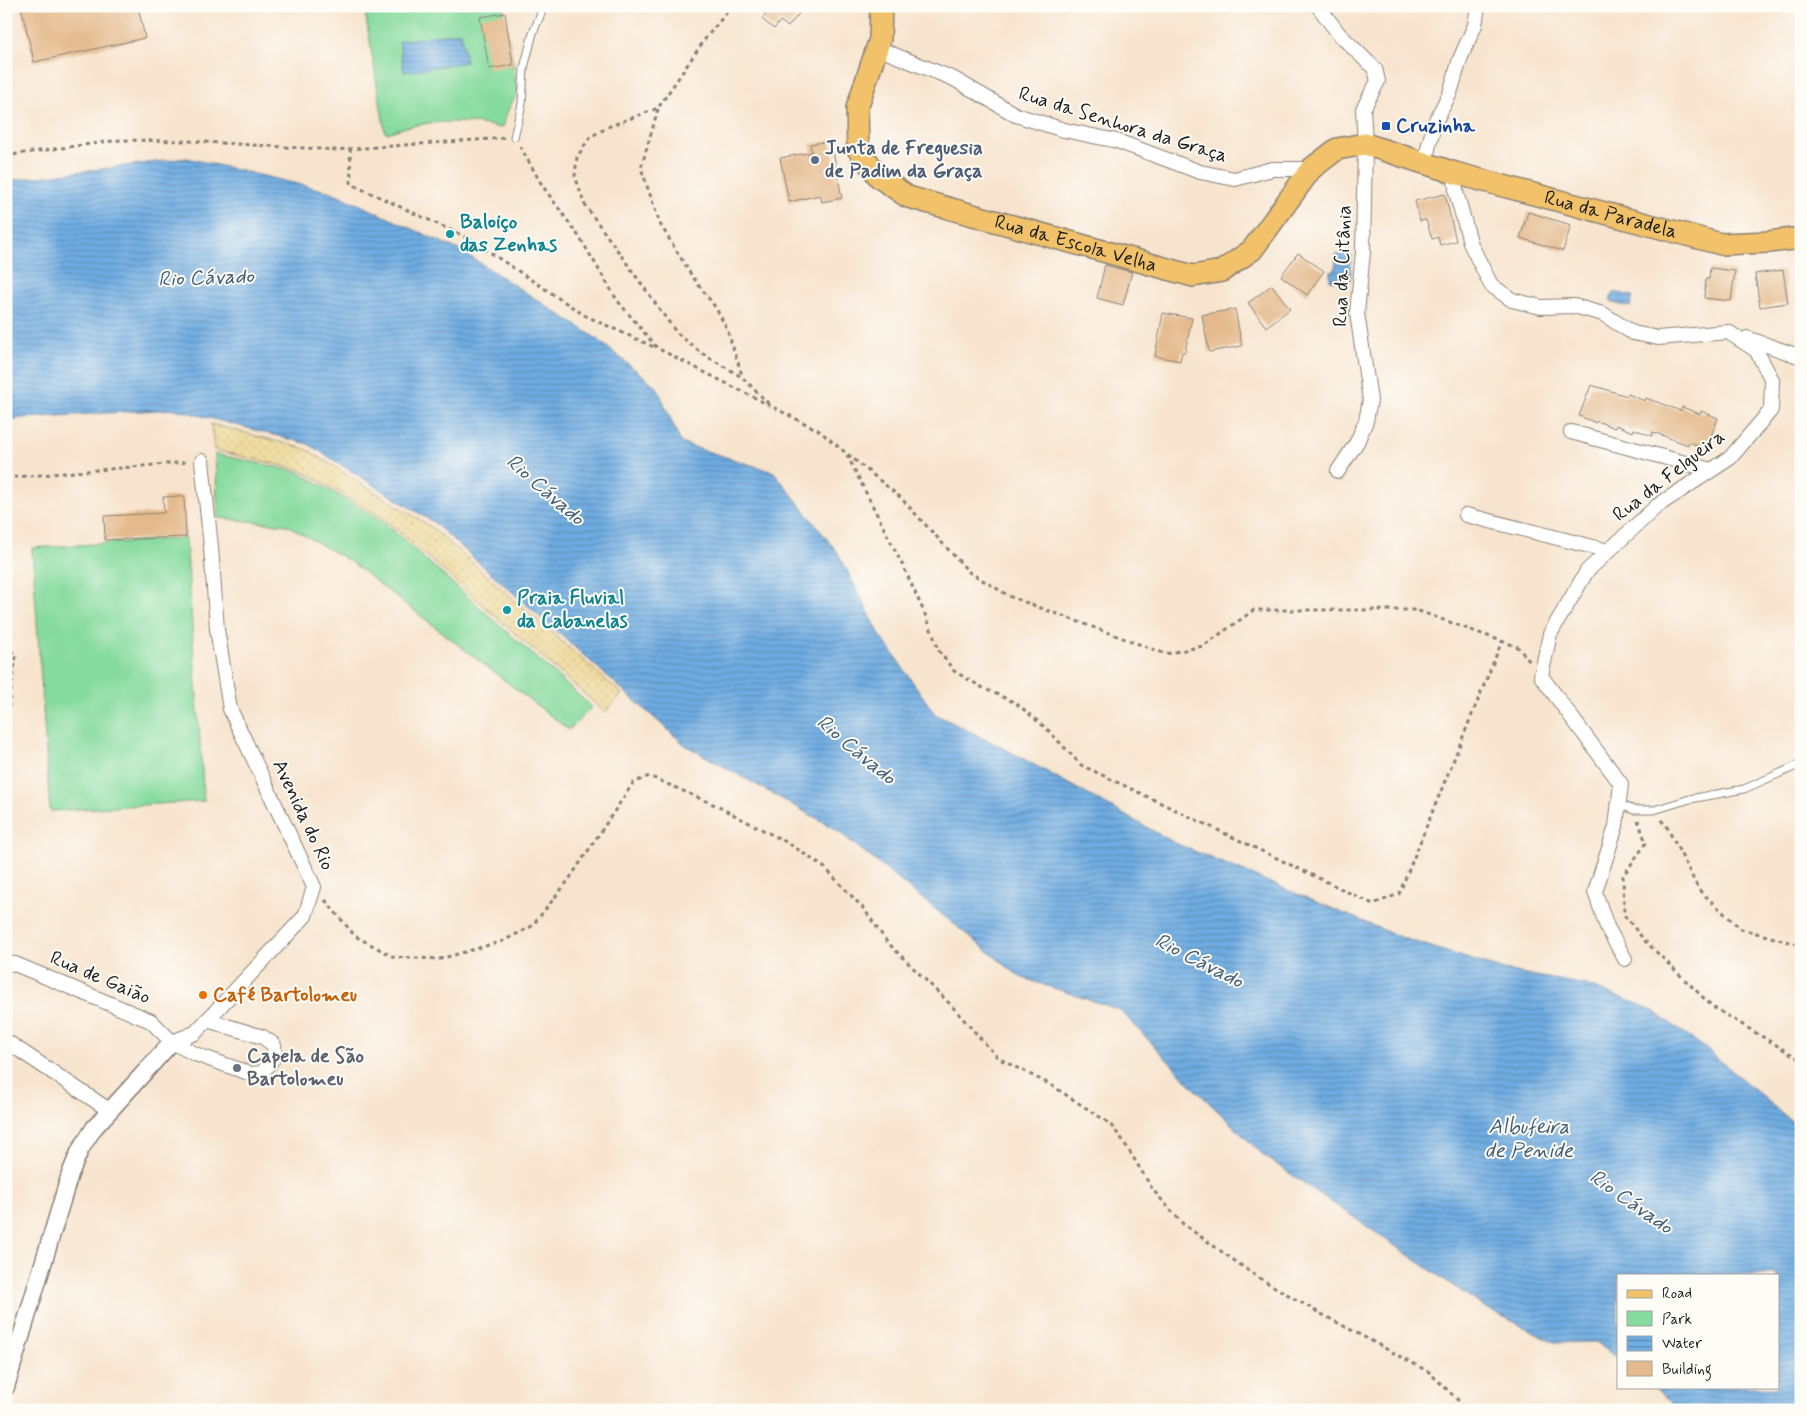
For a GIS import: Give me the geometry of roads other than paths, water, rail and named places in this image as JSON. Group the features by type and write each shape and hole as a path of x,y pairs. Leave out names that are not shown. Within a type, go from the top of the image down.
{"main road":[{"name":"Rua da Escola Velha","path":"881,6 880,39 857,108 858,149 880,177 908,197 1193,276 1222,271 1252,250 1311,169 1337,149 1366,144"},
{"name":"Rua da Paradela","path":"1366,144 1455,173 1721,244 1769,242 1801,238"}],"street":[{"name":"Rua da Citânia","path":"1318,6 1339,34 1375,69 1378,81 1363,109 1366,144 1363,252 1357,313 1370,400 1366,421 1360,435 1338,471"},
{"path":"1425,164 1428,144 1436,120 1450,94 1460,59 1475,25 1478,6"},
{"name":"Rua da Senhora da Graça","path":"876,48 954,78 1016,115 1064,130 1117,141 1200,172 1235,179 1272,169 1311,169"},
{"path":"1455,173 1456,192 1470,245 1491,285 1512,300 1541,306 1574,306 1603,314 1634,333 1658,338 1728,332 1801,357"},
{"name":"Rua da Felgueira","path":"1619,804 1621,784 1541,676 1550,634 1587,572 1657,506 1730,458 1771,410 1772,380 1756,350 1728,332"},
{"path":"1571,432 1711,470"},
{"name":"Avenida do Rio","path":"6,1387 70,1174 80,1150 94,1128 109,1110 172,1042 195,1033 305,916 314,888 230,709 217,629 202,461"},
{"path":"1466,515 1609,551"},
{"path":"1619,804 1616,826 1595,892 1607,927 1625,959"},
{"name":"Rua de Gaião","path":"6,963 15,964 151,1021 172,1042 195,1054 251,1074 262,1073 275,1056 274,1045 263,1037 207,1020"},
{"path":"6,1041 109,1110"}],"lane":[{"path":"514,137 522,104 524,68 533,33 544,6"},
{"path":"1619,804 1634,810 1654,810 1690,799 1744,789 1801,764"}],"water":[{"path":"461,32 466,62 404,72 399,41"},
{"name":"Albufeira de Penide","path":"187,158 332,192 463,252 593,336 657,387 681,443 774,472 838,553 880,635 935,714 1013,753 1175,843 1403,938 1504,970 1586,985 1649,1008 1705,1048 1801,1129 1801,1410 1679,1410 1655,1388 1780,1388 1780,1274 1617,1274 1617,1358 1596,1342 1556,1343 1484,1307 1263,1155 1191,1085 1120,1010 1020,977 834,828 685,745 433,522 308,444 175,409 22,418 6,421 6,181"},
{"path":"1336,254 1351,255 1350,281 1330,280 1330,271 1335,271"},
{"path":"1614,292 1633,296 1630,307 1613,303 1610,299"}],"place":[{"name":"Cruzinha","path":"1386,126"},
{"name":"Junta de Freguesia de Padim da Graça","path":"815,160"},
{"name":"Baloiço das Zenhas","path":"450,234"},
{"name":"Praia Fluvial da Cabanelas","path":"507,610"},
{"name":"Café Bartolomeu","path":"203,995"},
{"name":"Capela de São Bartolomeu","path":"237,1068"}],"water label":[{"name":"Rio Cávado","path":"206,278"},
{"name":"Rio Cávado","path":"545,490"},
{"name":"Rio Cávado","path":"856,750"},
{"name":"Rio Cávado","path":"1199,961"},
{"name":"Rio Cávado","path":"1631,1202"}]}
